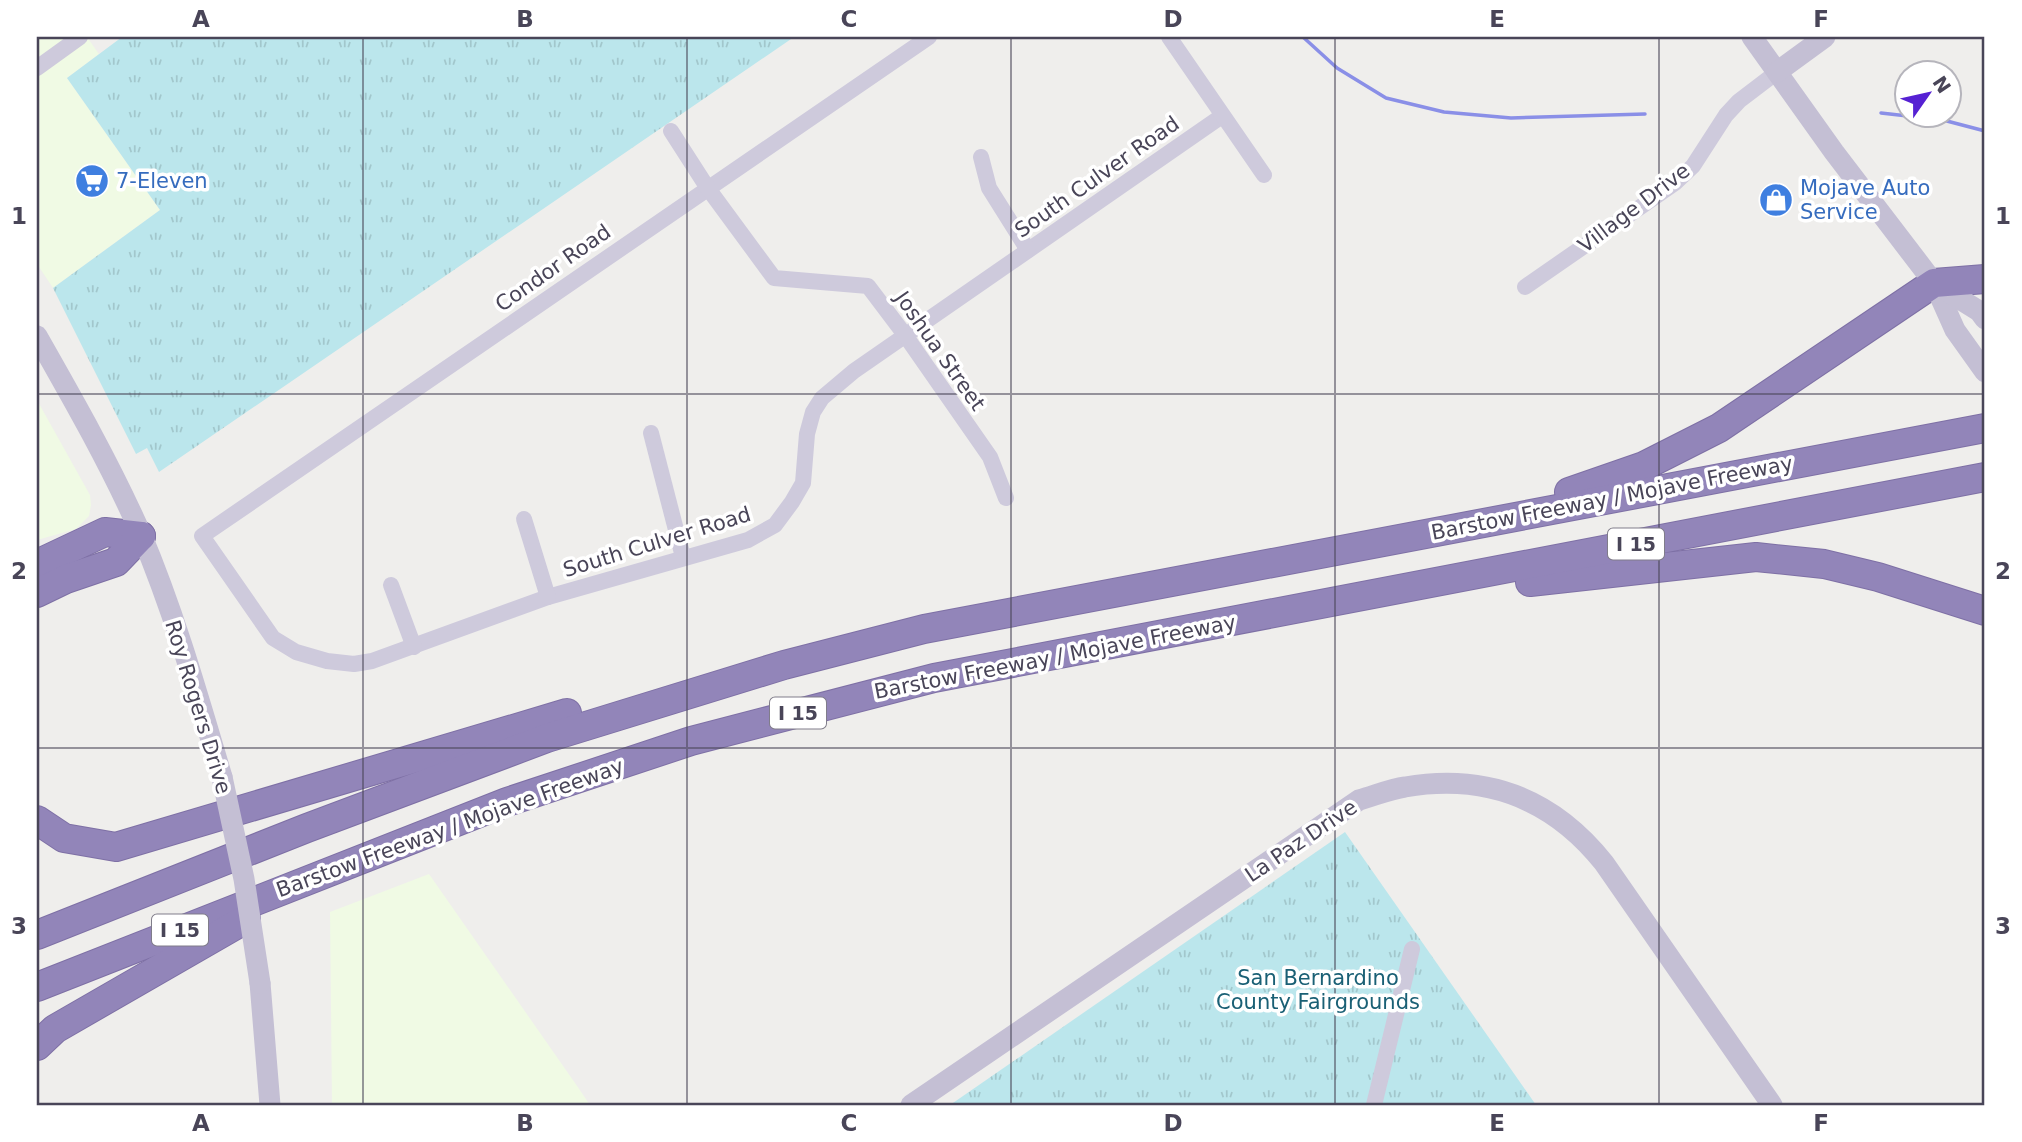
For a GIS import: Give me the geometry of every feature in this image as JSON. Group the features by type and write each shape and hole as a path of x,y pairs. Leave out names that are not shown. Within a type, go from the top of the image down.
{"highway":[{"path":"1480,523 1644,466 1682,448 1720,428 1934,284 1985,279"},
{"name":"Barstow Freeway / Mojave Freeway","path":"37,935 307,828 547,738 784,665 923,629 1985,428"},
{"name":"Barstow Freeway / Mojave Freeway","path":"37,987 507,802 691,741 934,678 1985,477"},
{"path":"37,564 105,532 141,536"},
{"path":"37,593 66,579 116,562 141,536"},
{"path":"1288,610 1756,557 1824,564 1878,577 1985,611"},
{"path":"37,820 64,838 116,847 715,670 784,665"},
{"path":"37,1046 55,1029 324,873"}],"main road":[{"path":"1752,37 1845,167 1934,284 1955,330 1985,372"},
{"name":"Village Drive","path":"1777,72 1825,37"},
{"path":"1934,284 1979,311 1985,319"},
{"name":"Roy Rogers Drive","path":"37,336 100,448 141,536 186,658 222,777 244,879 260,983 270,1105"},
{"name":"La Paz Drive","path":"911,1105 1359,800 1403,787 1449,782 1487,786 1529,801 1564,821 1586,841 1772,1105"}],"street":[{"path":"37,68 80,37"},
{"name":"Condor Road","path":"202,536 929,37"},
{"path":"1168,37 1264,175"},
{"name":"Village Drive","path":"1525,287 1675,183 1701,155 1732,108 1777,72"},
{"name":"South Culver Road","path":"202,536 274,638 296,652 327,662 354,664 414,647 548,597 748,540 775,525 803,483 807,434 813,412 822,398 854,370 1222,116"},
{"name":"Joshua Street","path":"671,131 774,278 868,286 990,457 1006,498"},
{"path":"981,156 989,188 1028,250"},
{"path":"651,433 683,557"},
{"path":"524,519 548,597"},
{"path":"391,585 414,647"},
{"path":"1374,1105 1412,949"}],"shaded area":[{"path":"37,37 87,37 99,54 67,78 160,210 53,288 37,264"},
{"path":"37,400 90,495 91,505 89,516 76,529 37,540"},
{"path":"429,874 590,1105 332,1105 330,912"}],"green space":[{"path":"122,37 794,37 159,472 147,448 136,454 53,288 160,210 67,78"},
{"name":"San Bernardino County Fairgrounds","path":"1345,832 1536,1105 950,1105"}],"waterway":[{"path":"1303,37 1337,68 1386,98 1444,112 1511,118 1645,114"},
{"path":"1881,113 1943,120 1985,131"}],"place":[{"name":"7-Eleven","path":"92,181"},
{"name":"Mojave Auto Service","path":"1776,200"}]}
